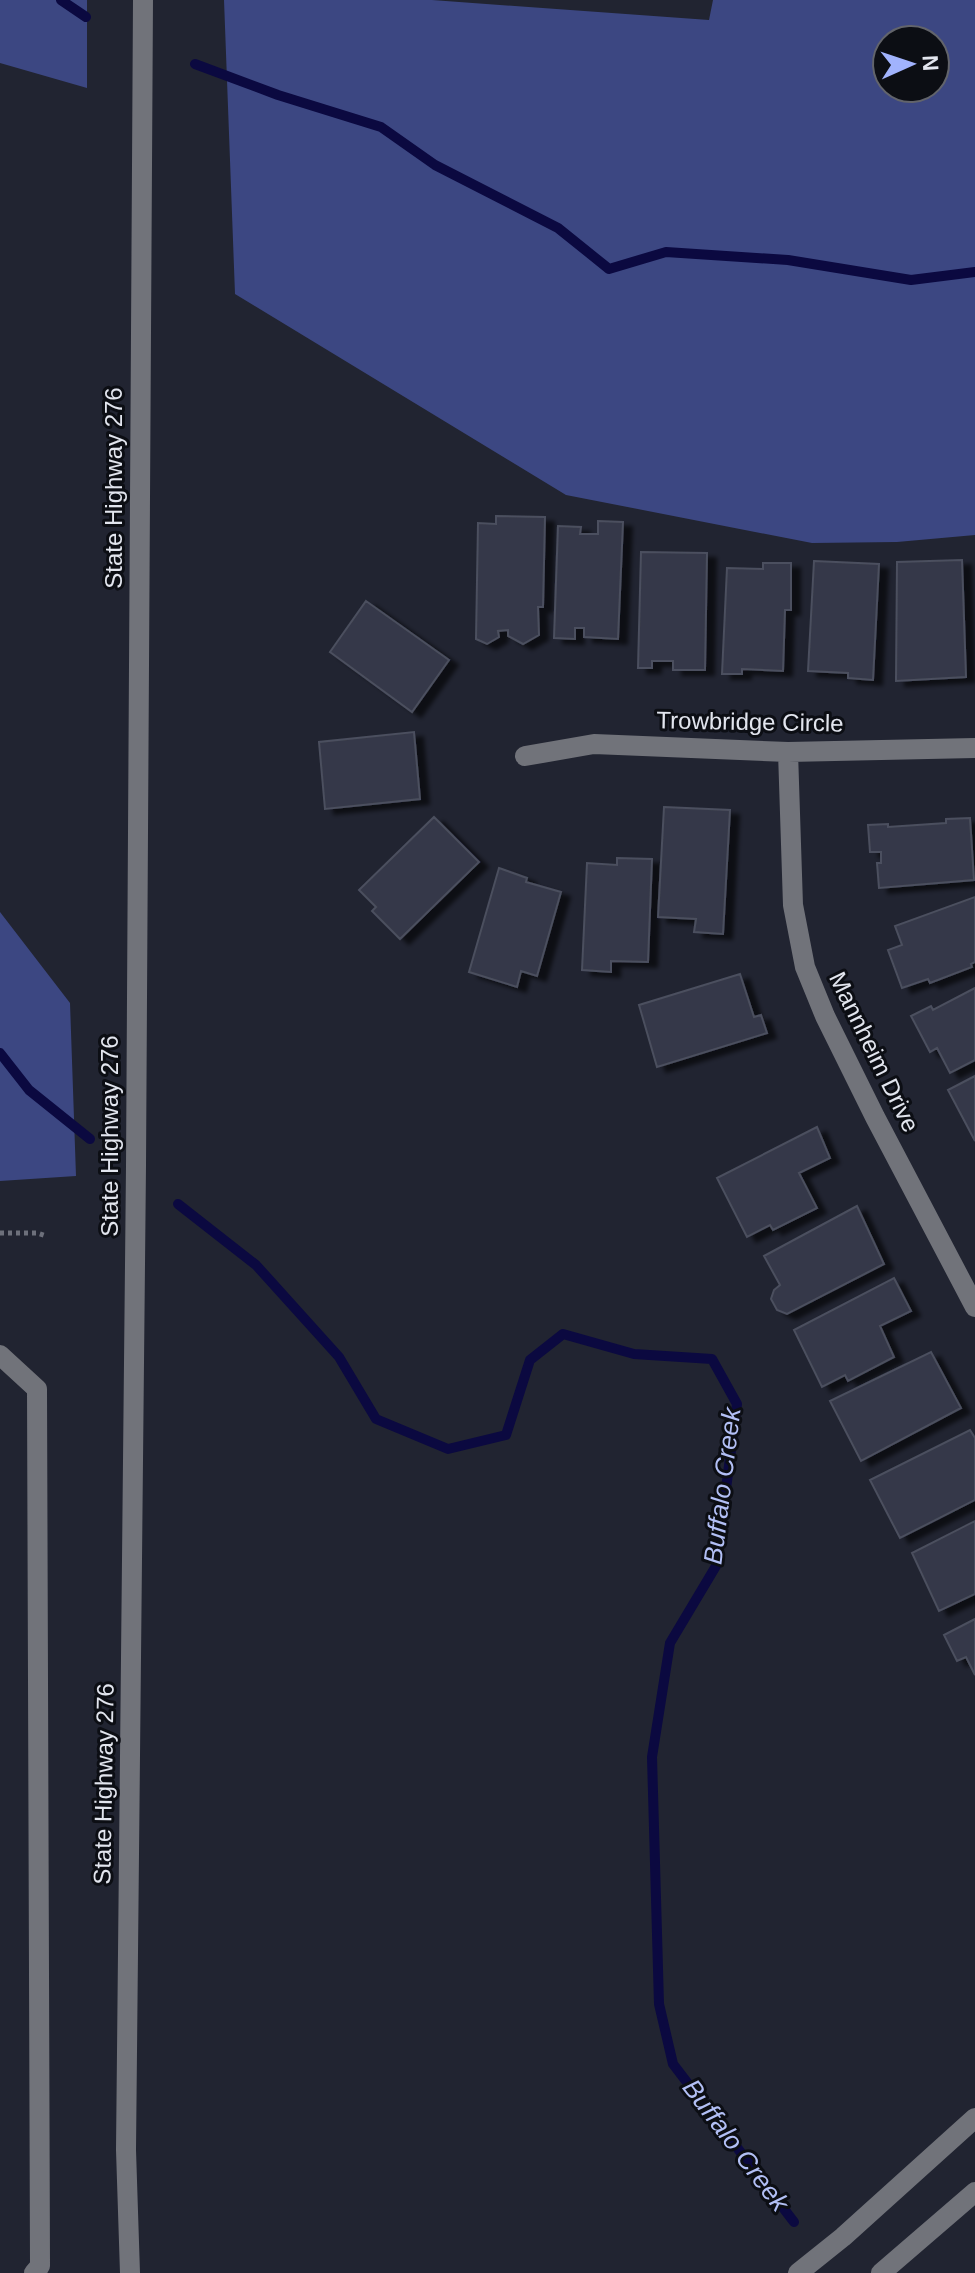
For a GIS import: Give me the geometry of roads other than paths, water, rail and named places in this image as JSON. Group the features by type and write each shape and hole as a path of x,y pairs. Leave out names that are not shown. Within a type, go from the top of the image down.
{"street":[{"name":"State Highway 276","path":"130,2273 126,2150 143,0"},
{"name":"Trowbridge Circle","path":"525,756 594,744 788,752 975,748"},
{"name":"Mannheim Drive","path":"788,752 793,905 805,967 825,1016 875,1117 975,1307"},
{"path":"0,1355 37,1389 40,2266 34,2273"},
{"path":"798,2273 843,2237 975,2118"},
{"path":"881,2273 975,2192"}],"waterway":[{"path":"61,0 86,17"},
{"path":"195,64 278,95 381,127 435,165 558,228 609,269 666,252 788,260 911,280 975,272"},
{"name":"Buffalo Creek","path":"0,1053 29,1090 90,1139"},
{"name":"Buffalo Creek","path":"178,1204 256,1265 339,1357 376,1419 448,1449 506,1435 530,1360 563,1334 634,1354 712,1359 737,1404 716,1566 670,1643 652,1757 659,2004 673,2064 794,2222"}]}
